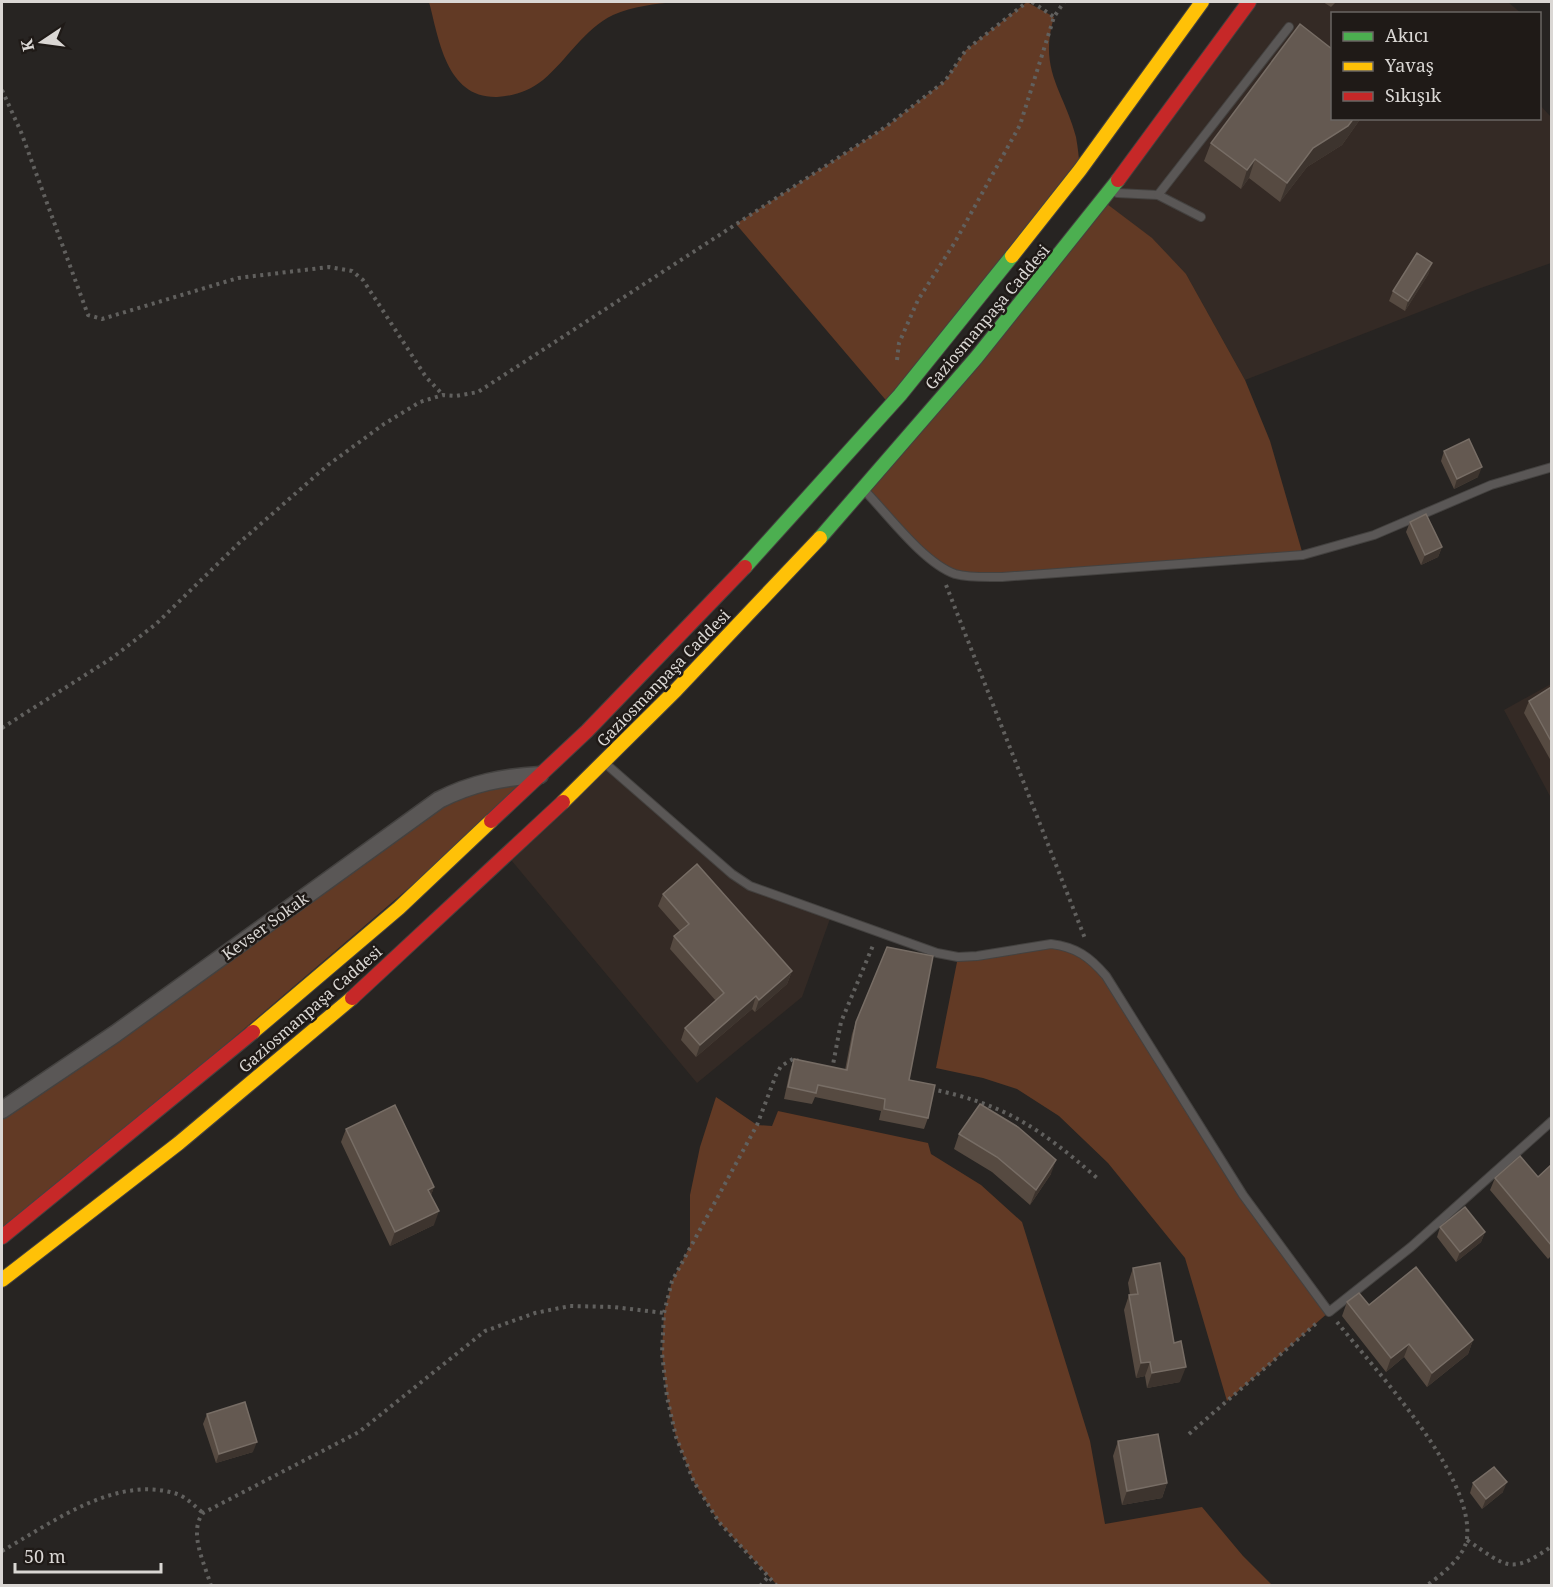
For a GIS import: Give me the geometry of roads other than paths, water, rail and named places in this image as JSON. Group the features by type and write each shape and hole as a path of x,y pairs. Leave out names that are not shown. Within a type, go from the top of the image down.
{"highway":[{"name":"Gaziosmanpaşa Caddesi","path":"2,1236 202,1076 399,908 541,775 733,580 900,394 1080,170 1202,2"},
{"name":"Gaziosmanpaşa Caddesi","path":"2,1280 129,1181 316,1027 419,937 604,763 759,603 863,489 1012,314 1110,193 1249,2"}],"street":[{"name":"Kevser Sokak","path":"2,1110 115,1034 439,800 459,789 498,778 541,775"}],"lane":[{"path":"1158,195 1289,27"},
{"path":"1110,193 1158,195 1202,217"},
{"path":"863,489 937,564 955,573 1002,577 1303,555 1374,535 1488,486 1551,467"},
{"path":"604,763 732,874 750,886 879,933 958,957 977,956 1032,946 1066,946 1081,952 1106,976 1243,1195 1329,1312 1411,1247 1551,1121"}]}
